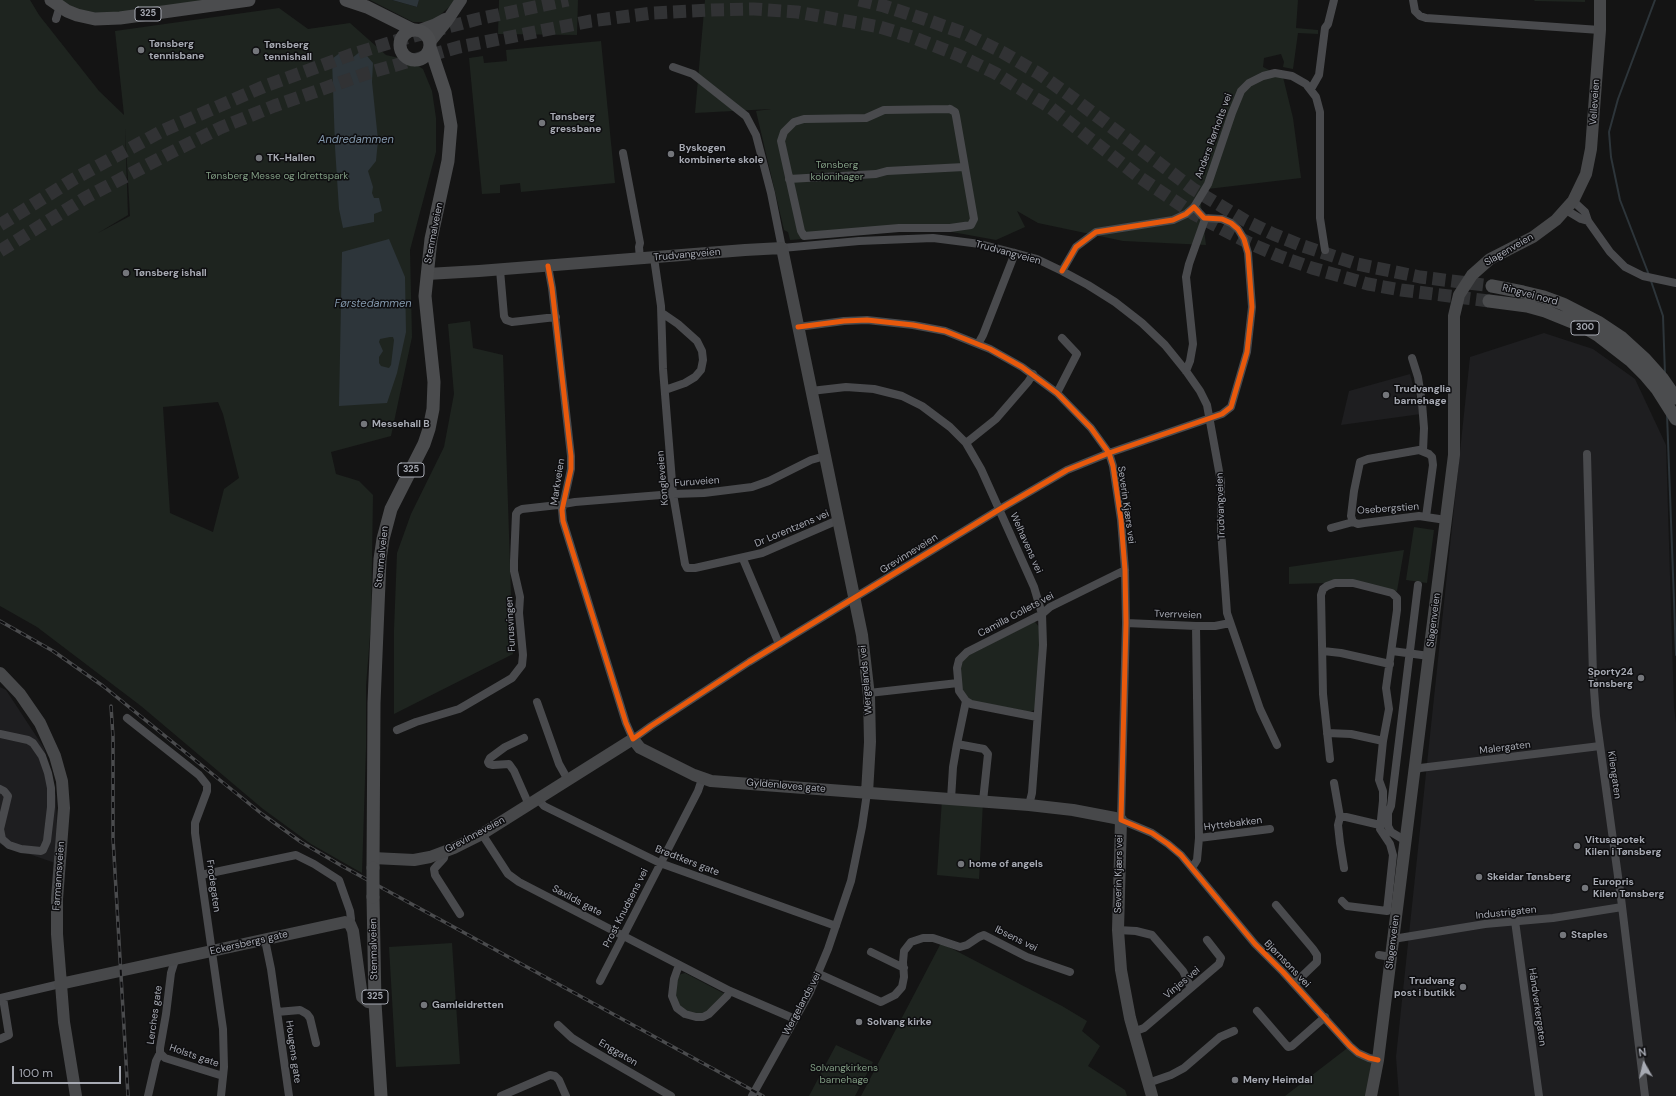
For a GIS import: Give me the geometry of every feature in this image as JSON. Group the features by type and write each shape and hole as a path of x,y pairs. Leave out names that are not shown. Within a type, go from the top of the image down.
{"main road":[{"name":"325","path":"55,3 77,15 95,19 120,18 249,0"},
{"name":"325","path":"346,0 367,7 416,30"},
{"path":"417,60 425,56 430,45 461,0"},
{"name":"Velleveien","path":"1569,205 1586,174 1592,149 1600,30 1600,0"},
{"path":"400,41 405,33 434,25 452,13"},
{"name":"325","path":"383,15 396,32 400,41"},
{"name":"Stenmalveien","path":"381,1096 375,1003 373,897 374,703 380,559 385,524 424,444 433,409 434,377 425,304 426,274 431,240 447,170 451,126 445,92 428,36 416,30"},
{"name":"Stenmalveien","path":"400,41 403,55 407,58 417,60 428,67 435,79 443,105 449,139"},
{"name":"Slagenveien","path":"1371,1095 1378,1060 1385,956 1393,939 1454,455 1454,316 1459,295 1466,283 1480,267 1490,259 1545,229 1569,205"},
{"name":"Trudvangveien","path":"426,274 500,270 782,248"},
{"name":"Wergelands vei","path":"782,248 862,635 869,693 870,742 867,793"},
{"name":"Ringvei nord","path":"1492,286 1544,297 1564,304 1587,316 1622,338 1645,359 1662,378 1669,394 1674,416"},
{"name":"Ringvei nord","path":"1488,301 1527,306 1545,311 1582,326 1599,336 1630,360 1669,394"},
{"name":"Farmannsveien","path":"0,673 20,694 40,722 55,756 62,781 64,808 57,899 57,934 60,984 76,1096"},
{"name":"Grevinneveien","path":"373,863 414,860 445,852 482,834 633,739"},
{"name":"Gyldenløves gate","path":"633,739 640,748 702,779 1029,805 1073,810 1121,820"},
{"name":"Severin Kjærs vei","path":"1121,820 1118,930 1121,970 1133,1032 1152,1096"},
{"name":"Eckersbergs gate","path":"60,984 212,952 341,922 350,924"},
{"path":"350,924 353,931 360,990 366,1000 375,1003"}],"street":[{"path":"1326,250 1320,218 1320,112 1316,97 1311,89 1319,75 1325,28 1328,24 1334,0"},
{"path":"1413,0 1415,11 1420,16 1426,18 1600,30"},
{"path":"55,3 56,19"},
{"path":"672,67 693,74 746,116 756,135 771,193 782,248"},
{"name":"Anders Rørholts vei","path":"1194,207 1208,184 1241,91 1249,83 1263,76 1275,73 1292,76 1306,84 1311,89"},
{"path":"953,109 956,116 964,167 973,222 971,225 950,228 899,228 804,236 801,231 789,180 781,136 794,122 804,119 866,118 884,110 953,109"},
{"path":"623,153 640,243 640,259"},
{"path":"789,180 876,174 887,171 964,167"},
{"path":"1569,205 1581,219 1588,221 1617,261 1631,271 1660,280 1676,283"},
{"path":"1062,271 1076,247 1096,232 1174,220 1186,214 1194,207 1205,219 1189,264 1186,278 1193,344 1190,361 1186,371"},
{"name":"Grevinneveien","path":"633,739 691,699 779,644 1000,509 1067,470 1108,453 1222,414 1232,407 1244,366 1251,322 1250,262 1244,239 1238,229 1231,223 1222,220 1204,218 1194,207"},
{"name":"Trudvangveien","path":"782,248 866,240 933,238 975,243 1015,253 1037,259 1062,271 1115,302 1142,323 1166,345 1200,391 1207,405 1211,418 1222,482 1221,530 1227,612 1260,708 1277,745"},
{"path":"978,344 983,335 1015,253"},
{"name":"Kongleveien","path":"654,258 662,313 665,390 673,494 684,564"},
{"name":"Markveien","path":"548,266 556,317 571,456 571,469 564,504 563,521 626,723 633,739"},
{"path":"500,270 504,316 506,320 516,322 556,317"},
{"path":"662,313 678,324 697,341 702,351 703,360 701,370 695,377 685,383 665,390"},
{"name":"Severin Kjærs vei","path":"798,327 844,321 886,321 945,331 978,344 990,349 1032,374 1057,393 1091,428 1108,453 1113,466 1121,520 1125,570 1126,623 1121,820"},
{"path":"1057,393 1077,354 1062,338"},
{"path":"1412,358 1418,377 1422,403 1424,428 1423,451"},
{"path":"966,443 996,419 1028,382 1032,374"},
{"name":"Welhavens vei","path":"811,391 846,387 874,389 902,396 922,406 940,419 966,443 982,469 1034,587 1042,614 1043,645 1032,793 1029,805"},
{"name":"Osebergstien","path":"1353,522 1354,491 1360,462 1368,459 1423,451 1432,457 1433,465 1426,517"},
{"name":"Kilengaten","path":"1587,454 1593,676 1596,716 1622,907 1645,1096"},
{"name":"Furuveien","path":"564,504 673,494 704,493 752,487 769,481 811,460 825,456"},
{"name":"Furusvingen","path":"397,730 416,722 459,709 506,682 516,674 522,665 523,655 518,614 520,597 514,571 516,514 522,509 564,504"},
{"name":"Osebergstien","path":"1331,528 1353,522 1358,524 1402,517 1426,517 1446,520"},
{"name":"Dr Lorentzens vei","path":"684,564 690,569 743,558 782,546 838,520"},
{"path":"743,558 779,644"},
{"name":"Camilla Collets vei","path":"966,701 958,691 957,668 963,655 1042,614 1050,607 1125,570"},
{"path":"1330,759 1323,694 1321,595 1323,589 1327,586 1335,583 1353,583 1392,593 1397,598 1392,651 1386,688 1388,709 1379,780 1383,791 1388,826 1391,832 1401,838 1406,838"},
{"path":"1340,817 1380,825 1385,811 1391,806 1418,585"},
{"name":"Tverrveien","path":"1126,623 1215,626 1230,623"},
{"path":"1192,868 1197,860 1199,838 1196,626"},
{"path":"1323,651 1341,653 1390,664"},
{"path":"1392,651 1429,656"},
{"path":"869,693 958,683"},
{"path":"951,799 953,767 966,701 971,704 1037,717"},
{"path":"537,702 559,764 568,780"},
{"name":"Frodegaten","path":"127,718 199,775 207,785 207,791 195,823 223,1029 223,1076 221,1096"},
{"path":"1327,733 1351,734 1383,741"},
{"path":"0,734 28,740 33,743 42,756 51,788 51,806 47,841 43,850 21,849 10,845 2,838 0,829 2,809 8,796 0,789"},
{"path":"524,738 501,750 490,758 488,762 489,764 493,765 509,764 533,802"},
{"path":"957,744 984,749 988,754 983,802"},
{"name":"Malergaten","path":"1414,771 1420,768 1600,746"},
{"name":"Prost Knudsens vei","path":"600,981 698,791 702,779"},
{"path":"1334,783 1340,817 1338,825 1344,868"},
{"name":"Wergelands vei","path":"752,1096 818,974 836,926 856,861 867,793"},
{"name":"Brødtkers gate","path":"533,802 660,863 836,926"},
{"name":"Gyldenløves gate","path":"1121,820 1152,833 1168,844 1192,868"},
{"name":"Slagenveien","path":"1342,901 1347,906 1387,911 1393,855 1390,844 1381,832 1380,825"},
{"name":"Hyttebakken","path":"1199,838 1270,829"},
{"name":"Saxilds gate","path":"482,834 510,876 730,991 795,1019"},
{"path":"445,852 444,858 435,866 434,872 447,896 460,914"},
{"path":"201,876 296,855 314,864 339,880 350,911 350,924"},
{"name":"Bjørnsons vei","path":"1192,868 1255,944 1358,1053 1378,1060"},
{"path":"1276,905 1317,955 1317,962 1294,984"},
{"name":"Industrigaten","path":"1393,939 1515,920 1553,918 1622,907"},
{"name":"Håndverkergaten","path":"1515,920 1539,1096"},
{"path":"1118,930 1136,931 1152,935 1183,971 1191,988"},
{"name":"Ibsens vei","path":"818,974 881,1002 895,995 902,987 904,976 904,951 908,945 914,941 933,938 960,947 984,935 1027,957 1070,972"},
{"name":"Hougens gate","path":"265,940 289,1096"},
{"name":"Vinjes vei","path":"1133,1032 1144,1028 1221,961 1219,955 1207,940"},
{"path":"871,952 904,968"},
{"name":"Lerches gate","path":"148,1096 156,1061 160,1053 171,974 175,960"},
{"path":"679,965 674,979 672,996 677,1008 685,1014 696,1017 703,1017 709,1014 717,1008 730,991"},
{"path":"0,1039 8,1035 2,998 60,984"},
{"name":"Hougens gate","path":"277,1012 300,1010 307,1014 310,1018 316,1044"},
{"path":"1257,1011 1288,1047 1292,1046 1325,1018"},
{"name":"Enggaten","path":"558,1025 572,1038 671,1096"},
{"path":"1148,1083 1166,1077 1184,1068 1220,1037 1234,1031"},
{"name":"Holsts gate","path":"160,1053 165,1058 223,1076"},
{"path":"500,1096 550,1075 555,1076 562,1086 566,1096"}],"shaded area":[{"path":"1544,333 1593,349 1635,379 1666,445 1674,707 1676,723 1676,1096 1399,1096 1396,1057 1470,357"},
{"path":"1410,374 1421,414 1341,425 1349,391"},
{"path":"0,687 6,690 44,748 56,796 58,864 0,844"}],"green space":[{"name":"Tønsberg Messe og Idrettspark","path":"0,0 30,0 39,15 99,91 124,115 115,31 279,8 308,29 350,23 386,55 408,60 423,69 432,91 436,118 436,152 410,250 412,337 391,436 331,452 336,474 359,481 373,495 371,623 366,686 366,748 362,873 311,844 263,809 141,706 37,627 0,606","holes":["125,128 130,216 98,233 128,215","218,402 223,414 239,478 224,489 213,532 170,513 163,407"]},
{"path":"59,0 213,0 100,18 69,9"},
{"path":"370,0 392,0 417,7 419,0 456,0 432,22 413,22"},
{"path":"499,0 578,0 577,35 498,34"},
{"name":"Tønsberg kolonihager","path":"705,0 1298,0 1296,28 1318,30 1318,34 1298,33 1293,69 1283,67 1284,62 1281,54 1264,58 1263,67 1283,77 1293,118 1301,178 1199,190 1206,245 1123,241 1038,223 1017,211 1025,227 996,240 952,232 920,230 790,240 788,232 784,230 756,111 771,109 695,113"},
{"path":"1534,0 1585,0 1585,2 1535,1"},
{"name":"Tønsberg gressbane","path":"601,41 615,183 521,192 520,183 500,185 500,193 482,194 469,58 483,56 484,63 507,61 506,50"},
{"path":"470,321 473,348 503,355 513,654 394,714 394,630 397,553 411,514 444,447 454,394 448,324"},
{"path":"1414,527 1434,530 1427,583 1406,580"},
{"path":"1404,550 1397,591 1326,583 1289,584 1289,567"},
{"path":"1035,622 1040,628 1036,708 1030,712 968,699 962,691 960,667 965,657"},
{"path":"942,799 983,802 979,879 937,875"},
{"name":"Gamleidretten","path":"452,943 460,1064 396,1067 389,947"},
{"path":"941,943 1062,1006 1087,1021 1082,1031 1100,1046 1088,1066 1125,1090 1127,1096 861,1096"},
{"path":"685,973 725,994 715,1008 698,1016 680,1008 675,995 678,977"},
{"name":"Solvangkirkens barnehage","path":"836,1045 873,1062 855,1096 809,1096"},
{"path":"1350,1046 1373,1065 1367,1096 1285,1096"}],"water":[{"path":"392,0 419,0 417,7"},
{"name":"Andredammen","path":"362,50 373,63 372,82 378,140 376,161 368,171 373,187 372,193 374,198 379,198 382,211 374,214 374,222 343,228 339,209 332,59 341,52 351,59"},
{"name":"Førstedammen","path":"389,239 405,277 406,332 397,373 387,403 339,406 342,252","holes":["393,337 394,340 391,365 389,368 381,366 379,363 379,357 383,351 379,342 380,339"]}],"waterway":[{"path":"1649,275 1620,200 1611,157 1609,132 1618,99 1655,0"},
{"path":"1651,281 1663,316 1665,374"},
{"path":"1667,414 1676,655"}],"tunnel":[{"path":"0,225 74,179 162,131 265,86 350,55 399,40 478,19 568,0"},
{"path":"859,0 884,6 964,33 1002,52 1038,73 1073,98 1193,189 1246,221 1273,234 1300,245 1357,264 1420,277 1492,286"},
{"path":"0,251 85,198 220,128 274,106 368,73 459,47 591,21 652,13 754,9 797,12 880,27 912,37 958,55 995,73 1051,108 1139,177 1194,214 1249,243 1279,256 1312,268 1368,284 1401,290 1489,301"}],"railway":[{"path":"0,621 53,651 103,686 262,814 301,842 342,866 763,1096"},
{"path":"111,706 113,737 113,838 128,1096"}],"cycle path":[{"path":"548,266 552,288 571,456 571,469 562,510 563,521 626,723 633,739 749,662 1000,509 1067,470 1109,453 1222,414 1231,407 1247,352 1252,307 1248,253 1244,239 1238,229 1231,223 1222,219 1204,218 1194,207 1186,214 1173,220 1096,232 1076,247 1062,271"},
{"path":"798,327 844,321 867,320 913,325 945,331 990,349 1022,367 1057,393 1091,428 1109,453 1113,466 1121,520 1125,570 1126,623 1121,820 1152,833 1181,855 1255,944 1283,972 1350,1046 1358,1053 1378,1060"}],"place":[{"name":"Tønsberg tennisbane","path":"141,50"},
{"name":"Tønsberg tennishall","path":"256,51"},
{"name":"Tønsberg gressbane","path":"542,123"},
{"name":"Byskogen kombinerte skole","path":"671,154"},
{"name":"TK-Hallen","path":"259,158"},
{"name":"Tønsberg ishall","path":"126,273"},
{"name":"Trudvanglia barnehage","path":"1386,395"},
{"name":"Messehall B","path":"364,424"},
{"name":"Sporty24 Tønsberg","path":"1641,678"},
{"name":"Vitusapotek Kilen i Tønsberg","path":"1577,846"},
{"name":"home of angels","path":"961,864"},
{"name":"Skeidar Tønsberg","path":"1479,877"},
{"name":"Europris Kilen Tønsberg","path":"1585,888"},
{"name":"Staples","path":"1563,935"},
{"name":"Trudvang post i butikk","path":"1463,987"},
{"name":"Gamleidretten","path":"424,1005"},
{"name":"Solvang kirke","path":"859,1022"},
{"name":"Meny Heimdal","path":"1235,1080"}]}
